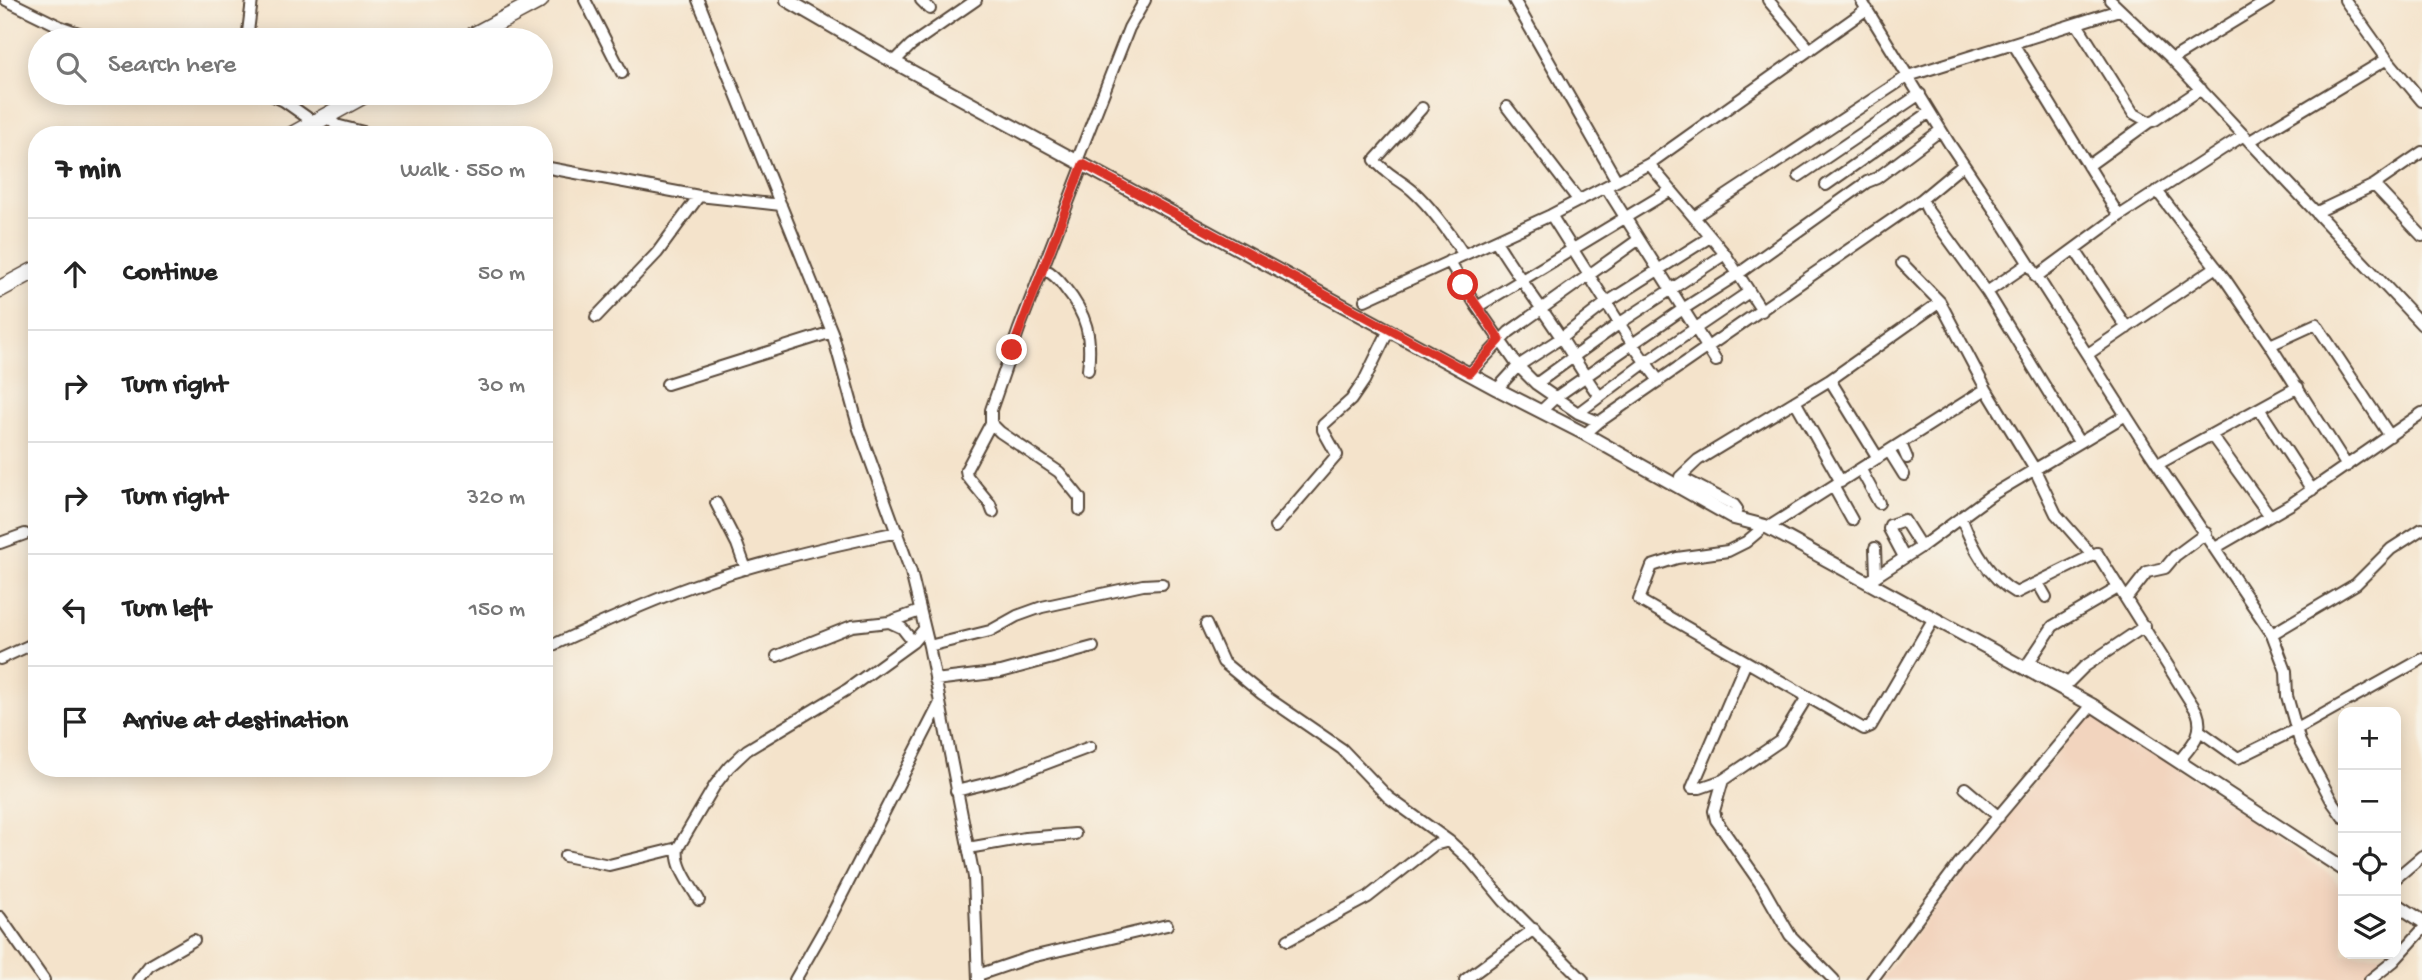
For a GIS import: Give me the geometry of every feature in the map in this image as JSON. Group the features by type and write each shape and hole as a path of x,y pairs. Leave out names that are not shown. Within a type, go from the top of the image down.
{"main road":[{"path":"488,28 540,0"},
{"path":"308,126 346,105"},
{"path":"0,289 28,274"}],"street":[{"path":"6,0 66,28"},
{"path":"248,28 252,0"},
{"path":"585,0 622,73"},
{"path":"698,0 832,331 859,429 898,532 929,646 974,877 978,977 1031,957 1167,925"},
{"path":"787,0 894,62 1497,389 1586,434 1734,518 1766,527 1871,578 1934,618 2092,705 2338,866"},
{"path":"921,0 930,9"},
{"path":"894,62 918,39 976,0"},
{"path":"993,512 990,504 967,476 966,470 991,423 991,410 1019,329 1044,269 1129,28 1145,0"},
{"path":"1514,0 1617,181"},
{"path":"1768,0 1810,50"},
{"path":"2110,0 2201,89 2422,325"},
{"path":"2172,59 2269,0"},
{"path":"2345,0 2387,59 2422,101"},
{"path":"1365,300 1551,215 1649,164 1810,50 1864,4 2036,277 2272,634 2286,671 2287,696 2308,760 2338,810"},
{"path":"1694,217 1908,76 2119,10"},
{"path":"2077,24 2133,113 2149,122"},
{"path":"2014,45 2119,216"},
{"path":"2036,277 2157,191 2387,59"},
{"path":"2088,166 2201,89"},
{"path":"1799,176 1920,94"},
{"path":"292,105 341,126"},
{"path":"1507,107 1579,201"},
{"path":"1422,108 1375,160 1412,190 1450,234 1464,255"},
{"path":"1826,185 1930,112"},
{"path":"1541,411 1556,397 1738,274 1867,182 1877,178 1941,130"},
{"path":"2316,212 2374,184 2422,152"},
{"path":"1649,164 1725,254 1762,311"},
{"path":"1586,434 1599,422 1922,198 1964,165"},
{"path":"553,169 699,196 781,205"},
{"path":"2374,184 2422,236"},
{"path":"1605,187 1716,361"},
{"path":"1477,307 1671,190"},
{"path":"2157,191 2216,267 2270,345 2347,466"},
{"path":"596,317 657,253 699,196"},
{"path":"1922,198 1928,211 1987,292 2079,442"},
{"path":"1551,215 1571,250 1659,381"},
{"path":"1497,389 1518,366 1561,338 1606,303 1710,237"},
{"path":"1470,373 1500,340 1638,240"},
{"path":"1496,241 1519,280 1599,396"},
{"path":"2075,250 2127,328"},
{"path":"1536,384 1620,323 1725,254"},
{"path":"1449,261 1518,366 1536,384 1578,413 1599,422"},
{"path":"1902,263 1940,302 1986,389 2034,468 2056,514 2091,554"},
{"path":"1987,292 2028,264"},
{"path":"2088,354 2216,267"},
{"path":"1044,269 1052,273 1082,310 1091,347 1088,370"},
{"path":"1578,413 1646,362 1749,292"},
{"path":"1734,518 1737,509 1734,505 1680,477 1698,460 1830,380 1940,302"},
{"path":"2270,345 2316,324 2390,436"},
{"path":"1275,527 1337,456 1323,425 1352,400 1388,330"},
{"path":"667,384 832,331"},
{"path":"1830,380 1878,458"},
{"path":"2158,464 2298,387"},
{"path":"1934,618 1868,728 1864,729 1639,600 1652,566 1677,558 1728,551 1746,542 1986,389"},
{"path":"1795,401 1852,520"},
{"path":"2260,410 2312,490"},
{"path":"2215,548 2312,490 2422,413"},
{"path":"1871,578 1921,547 2034,468 2126,415"},
{"path":"991,423 1059,472 1080,498 1080,510"},
{"path":"2212,436 2270,516"},
{"path":"1901,444 1907,458"},
{"path":"1889,451 1904,475"},
{"path":"1861,470 1879,503"},
{"path":"716,503 737,544 746,569"},
{"path":"1961,517 1979,556 2003,585 2016,593 2097,553 2197,712 2200,731 2179,761"},
{"path":"1904,557 1889,529 1890,525 1904,520 1921,547"},
{"path":"2272,634 2356,584 2391,549 2421,530"},
{"path":"553,645 678,591 815,550 898,532"},
{"path":"2126,600 2147,572 2165,568 2175,556 2206,533"},
{"path":"0,543 25,534"},
{"path":"1871,578 1875,548"},
{"path":"2038,583 2046,597"},
{"path":"929,646 990,631 1011,621 1017,615 1042,607 1143,585 1162,584"},
{"path":"2118,588 2053,625 2029,662 2068,683 2084,667 2145,626"},
{"path":"777,656 852,626 889,622 920,611"},
{"path":"889,622 902,628 913,642"},
{"path":"1206,624 1223,662 1262,694 1342,749 1388,797 1449,841 1583,980"},
{"path":"699,900 677,857 678,848 715,785 729,767 747,750 848,689 913,642 924,629"},
{"path":"0,659 28,646"},
{"path":"935,680 1001,672 1093,647"},
{"path":"2200,731 2238,758 2297,729 2422,659"},
{"path":"1746,662 1692,788 1723,780 1780,741 1807,697"},
{"path":"795,980 827,924 940,703"},
{"path":"1872,980 1960,862 2092,705"},
{"path":"956,791 1005,779 1090,747"},
{"path":"1723,780 1714,811 1716,820 1762,886 1790,935 1834,980"},
{"path":"1965,788 1999,817"},
{"path":"968,848 1025,838 1075,834"},
{"path":"1288,940 1368,897 1434,845 1449,841"},
{"path":"565,856 609,865 678,848"},
{"path":"2401,874 2422,856"},
{"path":"2401,907 2422,921"},
{"path":"0,917 44,980"},
{"path":"1465,980 1534,929"},
{"path":"2370,980 2394,961 2422,930"},
{"path":"138,980 149,966 194,940"}],"shaded area":[{"path":"2093,707 2333,877 2338,884 2338,959 2392,960 2363,980 1880,980"}],"route":[{"path":"1012,350 1083,164 1470,373 1500,340 1463,285"}]}
